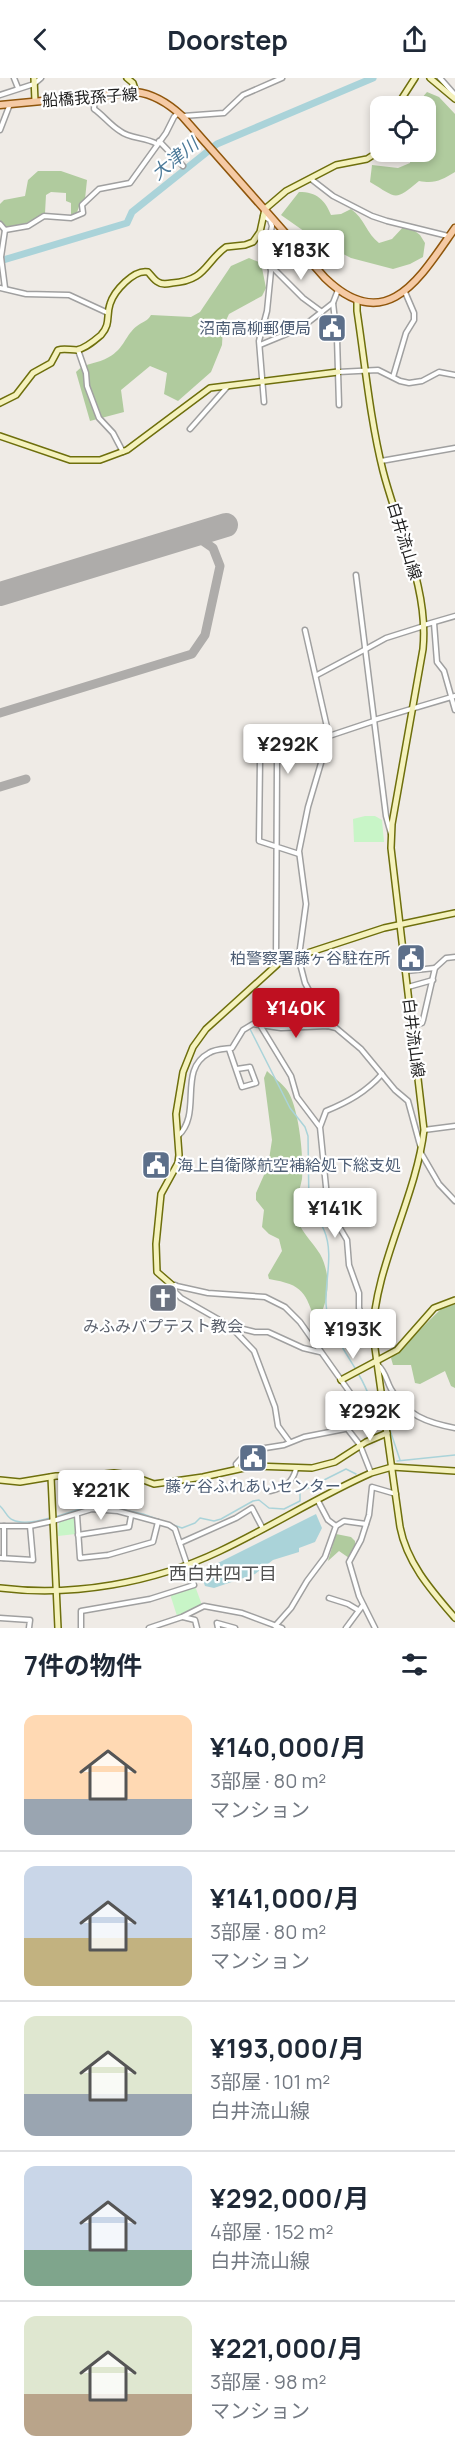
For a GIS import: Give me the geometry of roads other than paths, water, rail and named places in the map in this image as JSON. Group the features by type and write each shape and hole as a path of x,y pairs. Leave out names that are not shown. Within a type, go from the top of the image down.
{"main road":[{"name":"船橋我孫子線","path":"0,105 136,92 155,97 181,115 264,212 338,290 357,300 385,301 405,292"},
{"path":"405,292 418,279 455,228"}],"street":[{"path":"14,78 18,88"},
{"path":"0,95 41,78"},
{"path":"127,78 133,83 136,92"},
{"path":"4,230 28,226 45,216 71,218 83,213 82,205 99,189 130,183 169,129 174,117 224,113 239,97 282,78"},
{"path":"403,96 415,78"},
{"path":"430,78 454,98"},
{"path":"440,78 455,95 454,98"},
{"path":"34,81 35,101"},
{"path":"95,96 96,106 93,109 120,131 129,136 158,142 183,166"},
{"path":"0,130 10,104"},
{"path":"0,403 16,395 33,373 51,363 58,350 78,349 91,343 106,328 113,297 137,273 148,272 163,284 178,283 192,278 207,268 226,247 253,242 260,232 264,212 286,191 336,165 370,157"},
{"path":"311,179 333,196 372,216 449,236"},
{"path":"264,212 272,224 267,249 270,265 267,311 260,345 264,402"},
{"path":"0,224 4,230 1,256 3,288 26,294 69,295 109,313"},
{"path":"270,265 303,298 322,312"},
{"path":"338,290 333,303 339,405"},
{"path":"393,377 406,333 414,320 414,313 405,292"},
{"name":"白井流山線","path":"357,300 381,461 420,591 424,626 391,835 392,865 424,1130 421,1151 375,1307 373,1334 400,1527 407,1552 421,1576 455,1617"},
{"path":"260,345 301,328 333,303"},
{"path":"78,349 86,373 87,386 99,418 113,433 123,452"},
{"path":"0,436 76,461 100,460 123,452 210,388 366,370 382,372 400,381 416,383 439,372 455,375"},
{"path":"190,429 229,385"},
{"path":"381,461 455,448"},
{"path":"356,575 386,816 391,835"},
{"path":"317,675 386,638 455,616"},
{"path":"434,622 438,662 444,671 453,696 455,710"},
{"path":"305,630 317,675 328,736 308,807 299,854 306,904 298,956 305,983 328,1026"},
{"path":"328,736 453,696"},
{"path":"276,964 277,847 278,760 273,755 260,760 259,841 277,847 299,854"},
{"path":"373,1424 300,1322 285,1307 254,1296 208,1293 174,1285 157,1272 156,1244 161,1194 178,1163 176,1114 180,1081 194,1047 206,1029 276,964 384,928 453,914 455,921"},
{"path":"413,1026 422,1023 435,969 441,961 455,957"},
{"path":"406,971 435,969"},
{"path":"408,987 433,980"},
{"path":"178,1136 188,1124 192,1102 192,1076 195,1068 210,1052 229,1049 243,1030 253,1024 282,1028 328,1026 336,1028 361,1049 395,1090 408,1101 421,1151 439,1184 455,1201"},
{"path":"260,1024 291,1076 301,1103 320,1127"},
{"path":"229,1049 242,1087 256,1083 250,1067 237,1069"},
{"path":"373,1334 367,1331 358,1308 359,1293 349,1265 347,1240 334,1218 327,1197 320,1127 326,1111 370,1088 382,1073"},
{"path":"424,1130 455,1126"},
{"path":"174,1285 174,1291 181,1298 230,1326 254,1351 274,1407 278,1426 289,1442"},
{"path":"341,1380 377,1363 397,1350 434,1308 455,1300"},
{"path":"230,1326 268,1332 303,1348 321,1352"},
{"path":"377,1363 383,1369 389,1387 402,1407 421,1418 455,1428"},
{"path":"237,1468 236,1464 246,1453 259,1448 284,1445 345,1429 357,1412 357,1402"},
{"path":"346,1427 360,1445 371,1473"},
{"path":"0,1480 20,1482 51,1477 118,1473 154,1484 203,1477 237,1468 259,1466 296,1469 328,1464 360,1445 387,1433"},
{"path":"0,1588 58,1590 122,1583 219,1552 371,1473 392,1467 455,1471"},
{"path":"270,1491 285,1487 293,1479 296,1469"},
{"path":"51,1477 58,1628"},
{"path":"375,1628 363,1605 349,1562 366,1524 372,1487 396,1495"},
{"path":"318,1501 328,1520 336,1526"},
{"path":"180,1543 236,1518 252,1508 263,1529"},
{"path":"30,1526 33,1560 2,1558 2,1526 30,1526 77,1515 92,1509 118,1511 159,1522 175,1529 194,1585 150,1599 81,1611 81,1628"},
{"path":"77,1515 80,1558 108,1555 153,1542 159,1522"},
{"path":"78,1535 129,1527 131,1516"},
{"path":"273,1626 296,1602 307,1581 325,1557 336,1526 344,1521 366,1524"},
{"path":"329,1598 358,1610"},
{"path":"346,1628 363,1605"},
{"path":"149,1628 163,1626 204,1606 242,1613 282,1628"},
{"path":"0,1617 30,1620 29,1628"},
{"path":"182,1617 195,1620 197,1628"},
{"path":"367,1628 372,1621"},
{"path":"218,1628 218,1623 235,1628"}],"water":[{"path":"316,1514 322,1528 315,1542 299,1548 299,1552 273,1560 255,1574 214,1588 205,1586 200,1572"}],"waterway":[{"name":"大津川","path":"0,261 127,223 132,212 217,144 373,78"},
{"path":"250,1029 290,1108 305,1127 308,1136 309,1208 323,1227 328,1248 327,1312 337,1338 355,1368"},
{"path":"359,1375 381,1423"},
{"path":"388,1424 400,1460"},
{"path":"397,1461 455,1455"},
{"path":"55,1517 96,1504 143,1514 182,1528 195,1523 200,1518 214,1521 221,1519 253,1501 259,1500 269,1508 284,1509 300,1501 300,1492 346,1469 356,1474"},
{"path":"0,1506 9,1518 21,1522 50,1518"}],"place":[{"name":"沼南高柳郵便局","path":"332,328"},
{"name":"柏警察署藤ヶ谷駐在所","path":"411,958"},
{"name":"海上自衛隊航空補給処下総支処","path":"156,1165"},
{"name":"みふみバプテスト教会","path":"163,1298"},
{"name":"藤ヶ谷ふれあいセンター","path":"253,1458"}],"district":[{"name":"西白井四丁目","path":"223,1574"}]}
